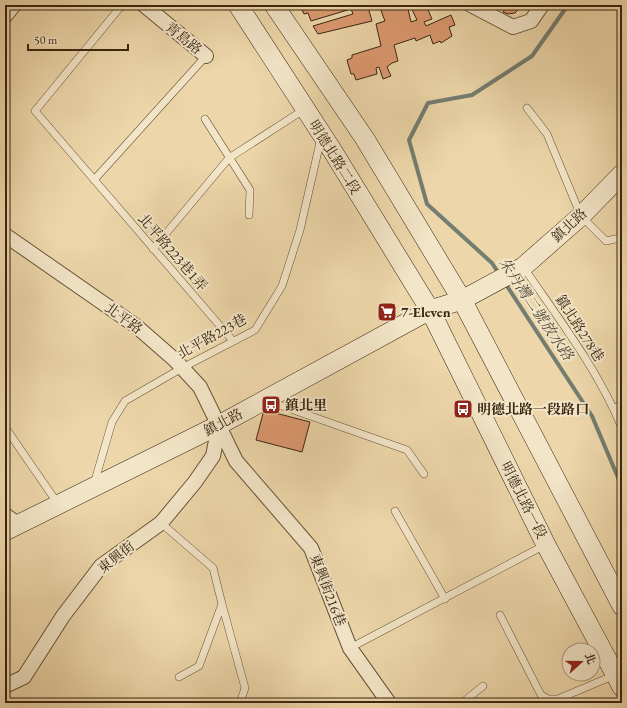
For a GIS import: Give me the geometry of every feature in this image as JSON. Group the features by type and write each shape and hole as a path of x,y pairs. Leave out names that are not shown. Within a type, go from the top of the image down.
{"street":[{"path":"5,16 14,5"},
{"name":"青島路","path":"144,5 206,56"},
{"name":"明德北路二段","path":"238,5 322,134 430,310"},
{"path":"471,5 513,27 531,21 542,5"},
{"path":"282,12 365,139 462,300 622,606"},
{"name":"鎮北路","path":"10,524 59,505 219,425 430,310 462,300 518,269 581,216 622,174"},
{"name":"北平路","path":"5,235 136,326 182,368 200,387 219,425"},
{"name":"明德北路一段","path":"430,310 546,545 619,681"},
{"name":"東興街","path":"5,686 24,677 63,616 101,566 161,523 195,482 213,456 219,425"},
{"name":"東興街216巷","path":"219,425 236,461 311,548 350,648 389,703"}],"lane":[{"name":"北平路223巷1弄","path":"122,5 35,111 233,341"},
{"path":"94,180 206,56"},
{"path":"527,108 547,134 581,216 606,241 620,238 622,240"},
{"path":"153,249 229,158 305,109"},
{"path":"205,119 250,190 249,215"},
{"name":"北平路223巷","path":"93,488 112,422 125,401 182,368 255,330 282,286 300,230 322,134"},
{"name":"鎮北路278巷","path":"518,269 586,359 614,409 622,428"},
{"path":"264,400 406,450 424,474"},
{"path":"614,409 622,404"},
{"path":"5,427 59,505"},
{"path":"395,511 445,599"},
{"path":"161,523 213,568 245,688 240,703"},
{"path":"350,648 546,545"},
{"path":"179,677 199,666 222,604"},
{"path":"500,615 541,695 548,699 558,699 619,681"},
{"path":"462,703 483,686"}],"building":[{"path":"311,5 374,5 368,7 372,21 318,34 313,26 353,14 351,9 311,21 308,13 304,14 301,8"},
{"path":"379,5 407,5 411,22 417,20 410,5 426,5 432,19 424,22 426,26 451,15 455,25 449,27 452,36 441,43 440,41 433,44 430,35 416,41 415,38 394,45 398,61 387,67 391,76 383,79 379,67 376,68 377,74 356,80 354,74 351,74 347,60 352,58 352,55 381,46 376,24 385,21"},
{"path":"508,5 522,5 515,13 508,14 503,12"},
{"path":"264,410 310,422 302,452 256,440"}],"waterway":[{"name":"朱丹灣二號放水路","path":"499,274 492,263 427,204 409,140 428,103 472,95 532,56 568,5"},
{"name":"朱丹灣二號放水路","path":"505,283 592,416 622,487"}],"place":[{"name":"7-Eleven","path":"387,312"},
{"name":"鎮北里","path":"271,405"},
{"name":"明德北路一段路口","path":"463,409"}]}
